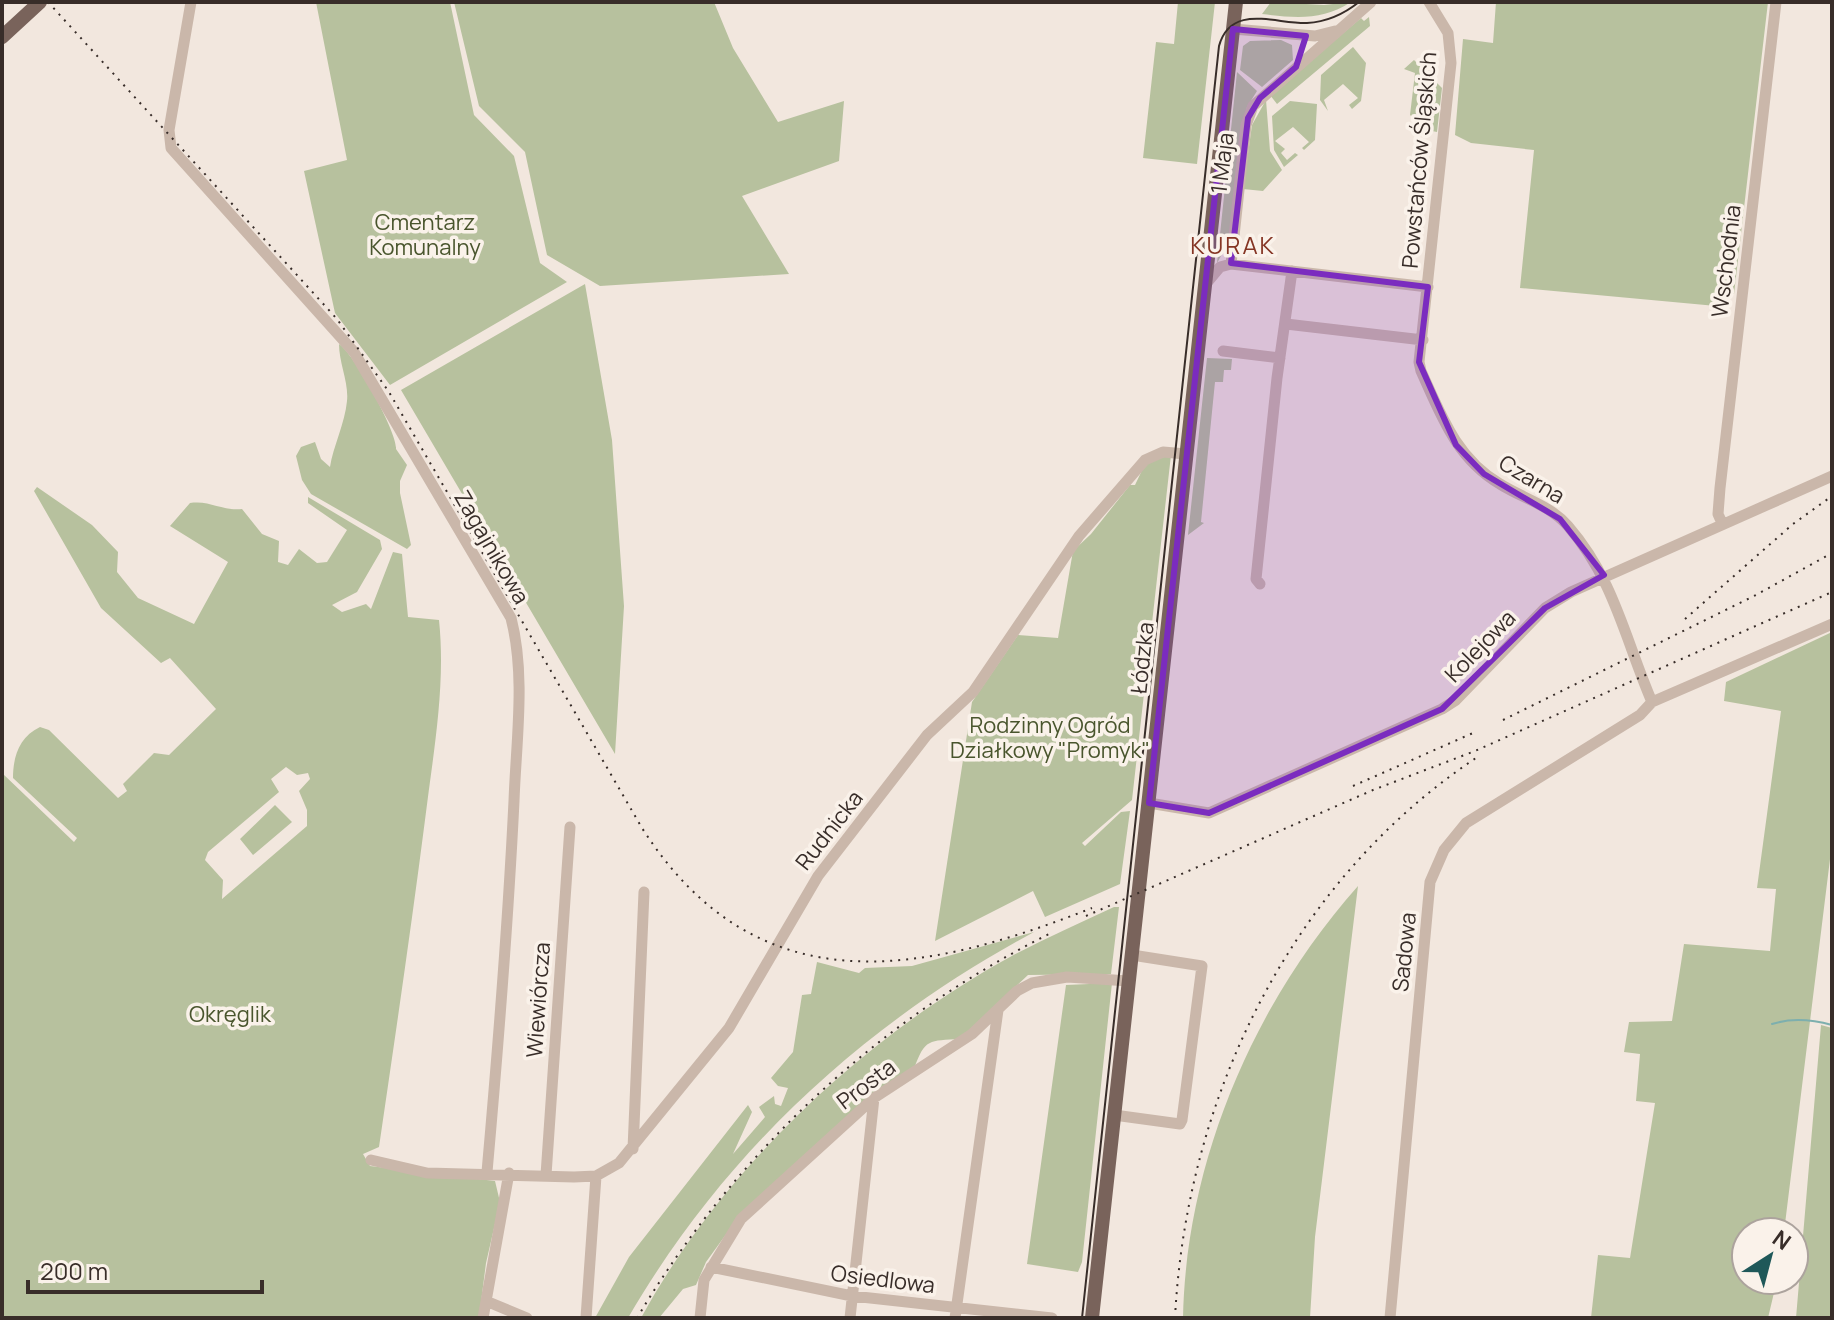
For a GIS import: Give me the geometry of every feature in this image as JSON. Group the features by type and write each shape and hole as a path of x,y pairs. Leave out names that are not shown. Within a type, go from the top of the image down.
{"main road":[{"path":"2,37 40,2"},
{"name":"Łódzka","path":"1092,1318 1236,2"}],"street":[{"name":"Zagajnikowa","path":"191,2 169,130 173,151 354,352 511,618 517,654 517,731 509,895 487,1172"},
{"name":"1 Maja","path":"1231,264 1248,118 1260,98 1371,2"},
{"name":"Powstańców Śląskich","path":"1231,264 1428,287 1451,49 1448,33 1429,2"},
{"name":"Wschodnia","path":"1722,523 1718,514 1720,488 1776,2"},
{"name":"1 Maja","path":"1233,29 1322,36 1343,27"},
{"path":"1296,67 1306,36"},
{"path":"1205,285 1220,267 1231,264"},
{"path":"1260,584 1256,579 1292,271"},
{"name":"Czarna","path":"1428,287 1421,371 1456,445 1466,458 1497,483 1560,519 1604,575 1652,702"},
{"path":"1286,324 1423,340"},
{"path":"1223,351 1280,358"},
{"name":"Rudnicka","path":"596,1176 614,1167 633,1150 729,1028 818,876 927,735 973,692 1079,536 1145,460 1163,452 1186,454"},
{"name":"Kolejowa","path":"1149,803 1209,813 1442,709 1456,700 1545,608 1604,575 1832,476"},
{"name":"Sadowa","path":"1390,1318 1430,882 1450,840 1474,817 1640,715 1652,702 1832,624"},
{"name":"Wiewiórcza","path":"546,1175 570,827"},
{"path":"633,1150 644,892"},
{"path":"1114,1115 1180,1124 1202,966 1132,955"},
{"name":"Prosta","path":"700,1318 702,1287 745,1213 874,1098 972,1034 1017,991 1044,979 1129,981"},
{"path":"956,1313 998,1009"},
{"path":"850,1318 874,1098"},
{"path":"371,1160 427,1173 596,1176 586,1318"},
{"path":"483,1318 509,1173"},
{"name":"Osiedlowa","path":"711,1267 852,1296 956,1313 1052,1318"},
{"path":"486,1301 527,1318"}],"highlighted area":[{"path":"1233,29 1306,36 1296,67 1260,98 1248,118 1231,263 1428,287 1419,362 1456,445 1484,474 1560,519 1604,575 1545,608 1442,709 1209,813 1149,803"}],"green space":[{"name":"Cmentarz Komunalny","path":"316,2 450,2 474,115 514,156 540,263 567,282 390,385 335,313 304,171 347,160"},
{"path":"454,2 714,2 733,48 778,122 844,101 839,161 742,196 789,274 600,286 547,255 525,152 479,106"},
{"path":"1178,2 1215,2 1197,164 1143,158 1156,42 1174,44"},
{"path":"1271,2 1324,5 1351,2 1319,15 1262,14"},
{"path":"1496,2 1768,2 1734,294 1729,294 1727,307 1520,288 1534,150 1471,143 1455,135 1463,39 1493,43"},
{"path":"1369,17 1370,26 1277,104 1270,95 1361,18 1364,21"},
{"path":"1281,40 1292,45 1293,60 1262,87 1240,70 1243,46 1250,41"},
{"path":"1353,47 1366,63 1361,101 1352,109 1349,105 1358,98 1343,84 1324,100 1328,111 1320,100 1321,75"},
{"path":"1414,60 1442,88 1437,132 1427,130 1410,115 1415,73 1404,69"},
{"path":"1237,72 1257,91 1247,107 1229,242 1217,263"},
{"path":"1266,100 1270,151 1282,170 1263,191 1243,189 1252,125"},
{"path":"1290,101 1317,104 1315,140 1304,150 1302,148 1309,142 1293,127 1275,141 1285,149 1281,153 1287,160 1295,153 1298,155 1284,167 1274,150 1272,116"},
{"path":"585,284 612,440 624,606 615,754 401,390"},
{"path":"339,344 374,394 390,427 396,449 407,465 400,481 400,493 411,545 407,549 311,494 302,480 296,456 301,447 315,442 321,459 330,467 344,418 347,394"},
{"path":"1207,358 1232,359 1231,370 1224,370 1223,382 1215,382 1201,522 1204,523 1188,535"},
{"name":"Rodzinny Ogród Działkowy \"Promyk\"","path":"1171,455 1132,800 1082,843 1085,846 1121,812 1130,811 1120,884 1045,917 1033,891 935,941 972,702 1018,635 1058,638 1073,551 1091,534 1130,485 1135,485 1146,462"},
{"name":"Okręglik","path":"37,487 92,525 118,552 117,572 138,598 194,624 228,562 170,526 190,503 242,509 262,534 279,541 278,562 288,565 299,549 317,563 327,562 347,530 308,503 308,497 380,540 382,549 357,592 332,605 342,612 366,604 371,609 393,552 402,554 408,617 439,620 441,670 438,720 403,984 379,1147 363,1154 370,1166 495,1181 500,1202 486,1263 479,1318 2,1318 2,773 74,842 77,838 13,778 16,755 27,736 40,727 49,730 118,798 127,791 123,784 154,753 169,755 216,709 170,658 161,663 101,608 34,491","holes":["286,767 297,775 308,773 310,779 299,791 307,810 307,826 222,899 223,880 205,860 208,852 279,792 271,779"]},
{"path":"1832,632 1832,843 1786,1216 1730,1216 1730,1296 1773,1296 1768,1318 1591,1318 1598,1255 1630,1258 1655,1103 1636,1101 1640,1054 1624,1052 1629,1022 1672,1021 1684,944 1770,951 1776,889 1757,888 1781,711 1724,701 1726,682"},
{"path":"275,805 292,822 253,855 240,839"},
{"path":"1358,886 1315,1237 1310,1318 1183,1318 1187,1259 1197,1201 1212,1143 1233,1087 1287,981"},
{"path":"1119,907 1111,974 1028,975 960,1039 935,1041 925,1046 914,1069 740,1215 706,1262 696,1285 683,1289 659,1318 641,1318 674,1264 754,1160 850,1068 902,1026 956,989 1010,957"},
{"path":"1034,932 913,1007 804,1096 755,1146 709,1200 666,1257 628,1318 595,1318 629,1257 748,1105 752,1112 733,1154 765,1117 759,1107 774,1096 775,1104 781,1106 788,1088 778,1086 771,1078 793,1052 802,995 811,994 817,962 859,973 865,968 912,966"},
{"path":"1112,983 1082,1262 1078,1272 1027,1264 1066,985"},
{"path":"1821,1025 1832,1028 1832,1318 1796,1318 1798,1296 1810,1296 1810,1216 1805,1216"}],"waterway":[{"path":"1772,1024 1801,1020 1832,1025"}],"tram line":[{"path":"1082,1318 1219,46 1233,24 1244,20 1314,22 1334,17 1359,2"}],"railway":[{"path":"48,2 337,319 389,392 642,828 687,886 737,926 790,950 846,961 905,960 966,949 1092,908"},
{"path":"1685,619 1793,524 1832,496"},
{"path":"1503,720 1756,595 1832,553"},
{"path":"1086,916 1373,790 1475,751 1832,592"},
{"path":"1353,786 1473,733"},
{"path":"1175,1318 1183,1236 1201,1156 1226,1077 1260,1002 1302,932 1352,867 1410,809 1476,758"},
{"path":"637,1318 676,1257 719,1200 817,1095 871,1048 929,1005 990,966 1053,932"}],"district":[{"name":"KURAK","path":"1233,244"}]}
